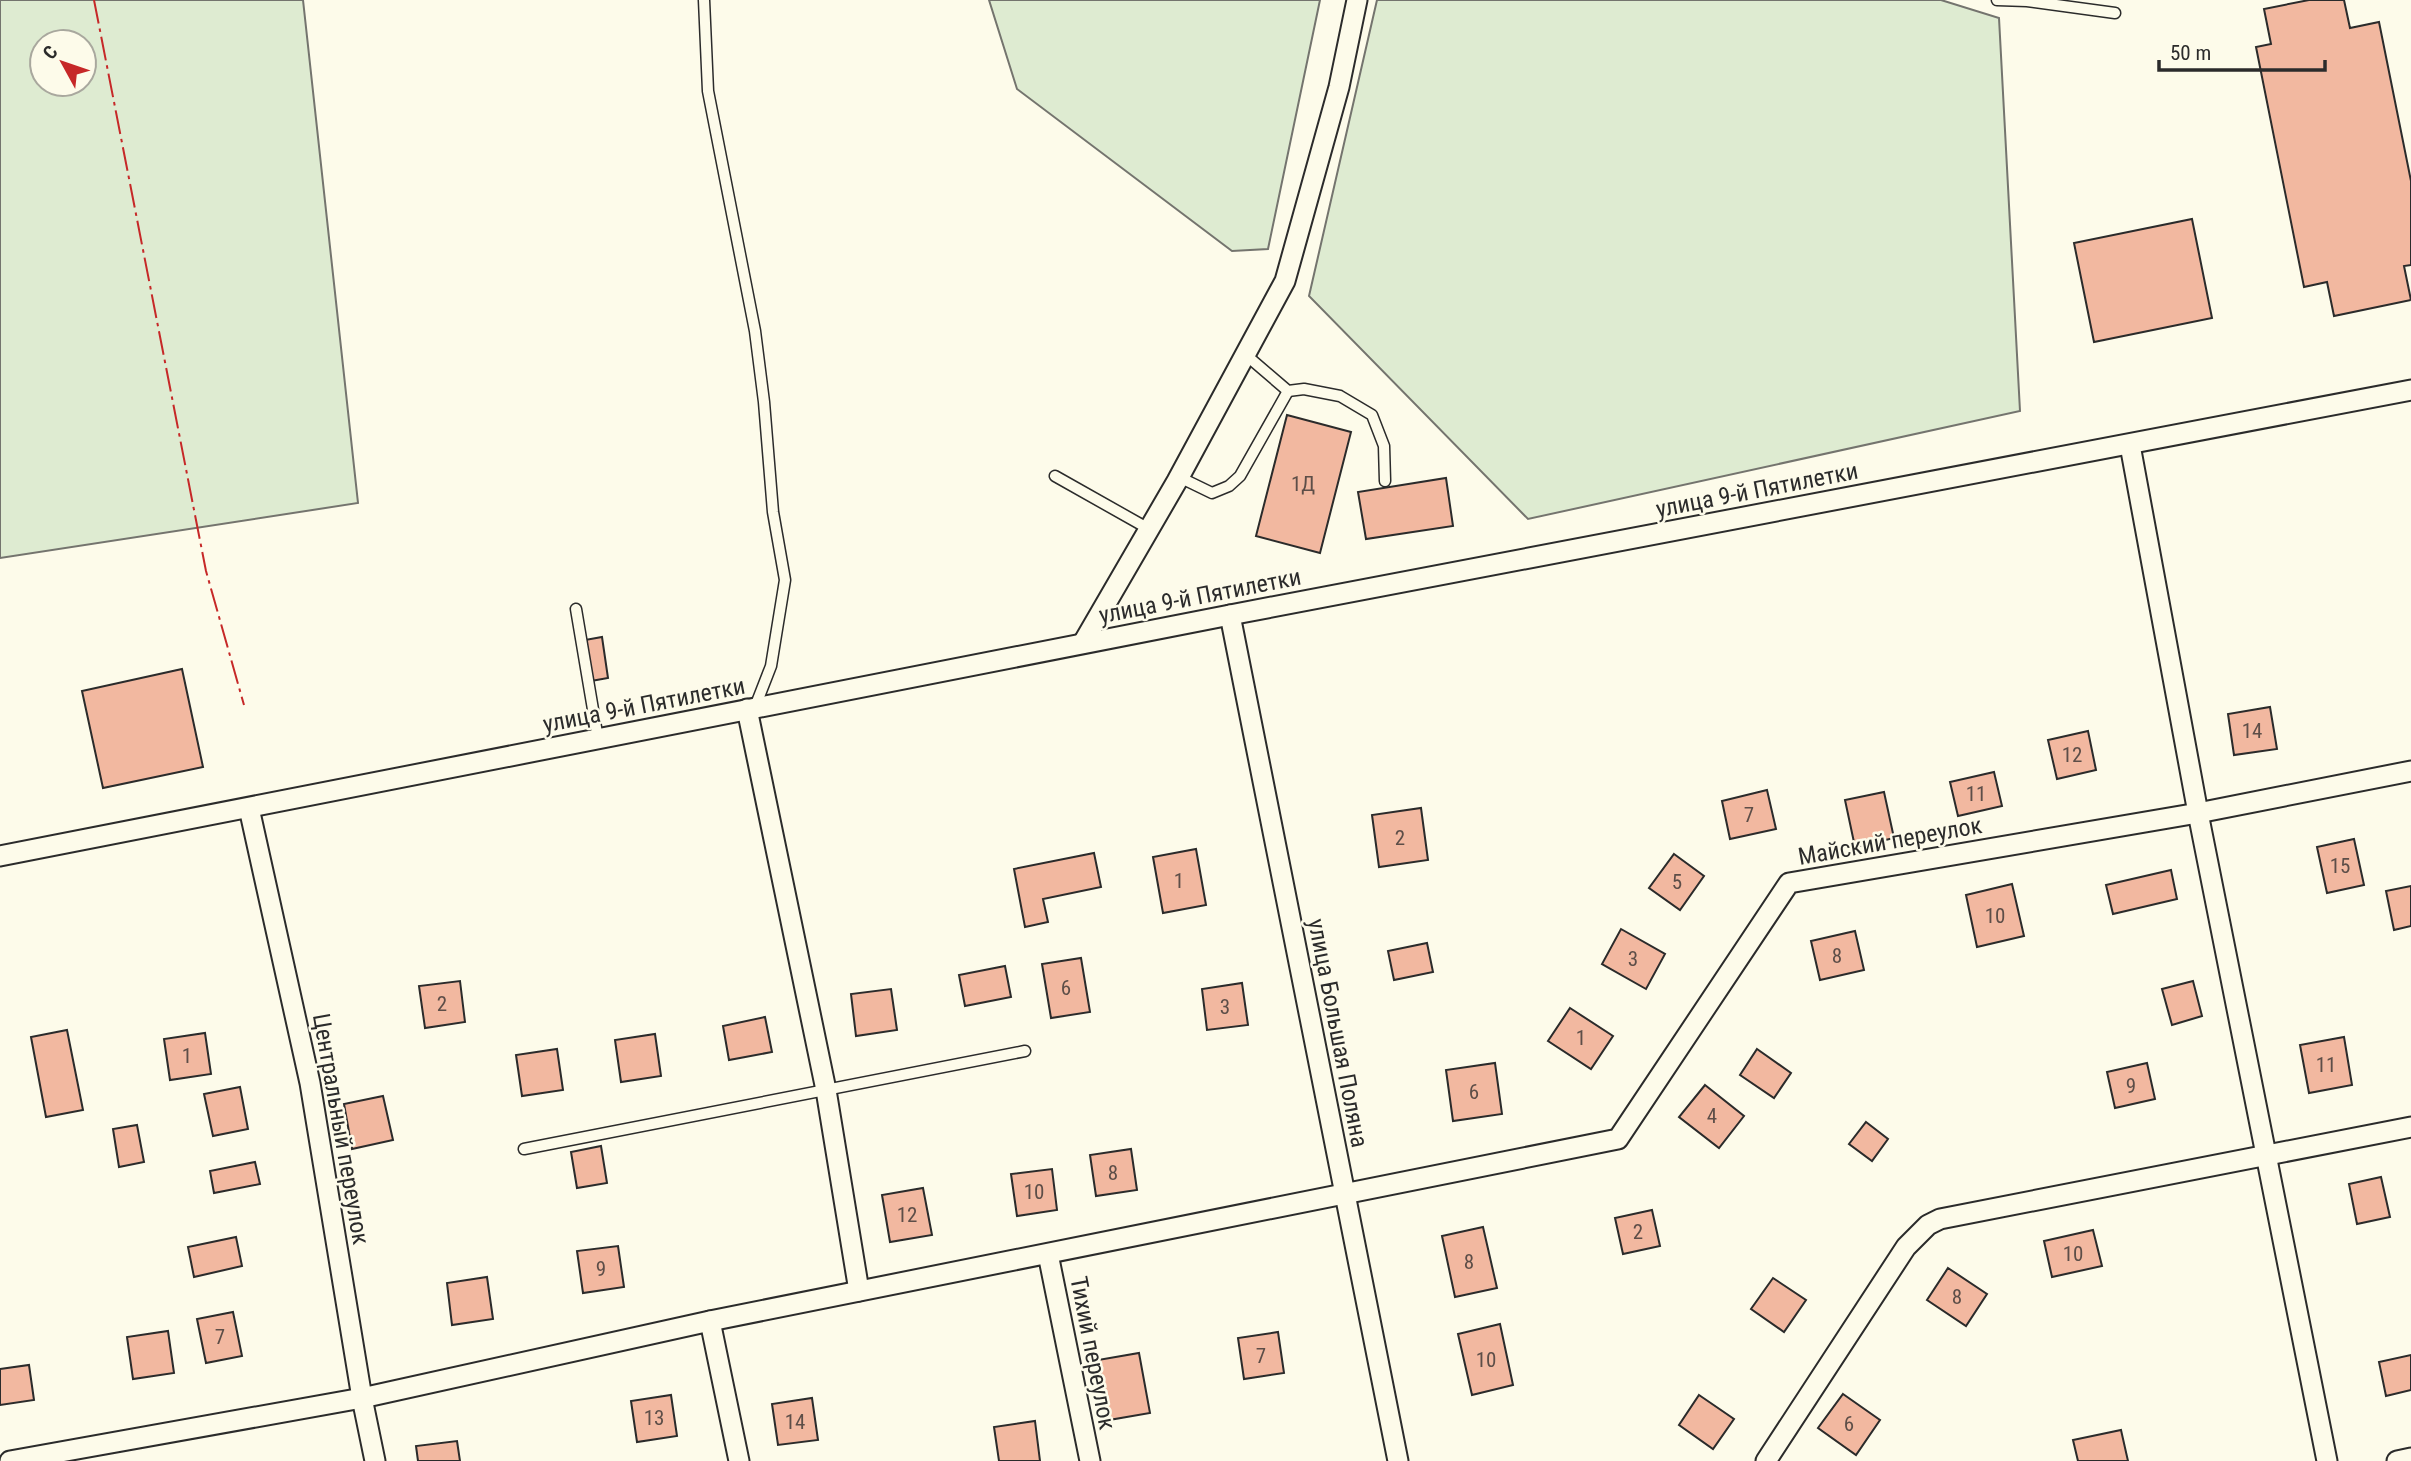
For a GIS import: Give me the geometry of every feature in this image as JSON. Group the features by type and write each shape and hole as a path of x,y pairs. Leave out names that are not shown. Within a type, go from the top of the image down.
{"street":[{"path":"1083,643 1179,477 1285,281 1339,87 1357,0"},
{"name":"улица 9-й Пятилетки","path":"0,856 1083,643 2411,390"},
{"path":"2130,445 2198,813 2326,1461"},
{"name":"улица Большая Поляна","path":"1230,615 1398,1461"},
{"path":"751,709 826,1090 859,1291"},
{"name":"Майский переулок","path":"10,1461 362,1398 710,1321 1618,1139 1789,883 2198,813 2411,771"},
{"name":"Центральный переулок","path":"249,808 310,1083 362,1398 375,1461"},
{"path":"1766,1461 1906,1247 1928,1225 1940,1219 2411,1127"},
{"name":"Тихий переулок","path":"1048,1254 1090,1461"},
{"path":"710,1321 739,1461"},
{"path":"2396,1461 2411,1458"}],"lane":[{"path":"704,0 708,91 755,331 773,512 785,580 771,666 751,709"},
{"path":"1997,0 2027,1 2115,13"},
{"path":"1245,355 1288,391 1304,389 1340,396 1371,415 1384,446 1385,481"},
{"path":"1179,477 1212,493 1229,486 1240,476 1288,391"},
{"path":"1055,476 1149,529"},
{"path":"576,609 597,739"},
{"path":"524,1149 1025,1052"}],"green space":[{"path":"0,0 303,0 358,503 0,558"},
{"path":"989,0 1320,0 1268,249 1232,251 1017,89"},
{"path":"1377,0 1941,0 1999,18 2020,411 1528,519 1309,296"}],"building":[{"path":"2309,0 2344,0 2350,28 2379,22 2411,181 2411,265 2404,266 2411,300 2334,316 2327,282 2304,287 2256,47 2271,44 2264,9"},
{"path":"2192,219 2212,318 2094,342 2074,243"},
{"path":"1287,415 1351,432 1320,553 1256,536"},
{"path":"1446,478 1453,526 1366,539 1358,492"},
{"path":"602,637 608,678 591,681 585,640"},
{"path":"182,669 203,767 103,788 82,691"},
{"path":"2270,707 2277,749 2234,755 2228,714"},
{"path":"2088,731 2096,770 2057,779 2048,740"},
{"path":"1994,772 2002,806 1958,816 1950,782"},
{"path":"1767,790 1776,829 1730,839 1722,801"},
{"path":"1884,792 1894,838 1855,847 1845,800"},
{"path":"1421,808 1428,860 1379,867 1372,815"},
{"path":"2354,839 2364,885 2327,893 2317,847"},
{"path":"1196,849 1206,905 1163,913 1153,857"},
{"path":"1094,853 1101,887 1043,899 1048,922 1025,927 1014,869"},
{"path":"1674,854 1704,876 1680,910 1649,888"},
{"path":"2171,870 2177,899 2113,914 2106,885"},
{"path":"2012,884 2024,936 1977,947 1966,895"},
{"path":"2411,886 2411,926 2394,930 2386,891"},
{"path":"1621,929 1665,954 1646,989 1602,964"},
{"path":"1855,931 1864,970 1820,980 1811,941"},
{"path":"1427,943 1433,972 1394,980 1388,951"},
{"path":"1081,958 1090,1012 1051,1018 1042,964"},
{"path":"1005,966 1011,997 965,1006 959,975"},
{"path":"460,981 465,1022 425,1028 419,986"},
{"path":"2193,981 2202,1016 2172,1025 2162,989"},
{"path":"1242,983 1248,1025 1207,1030 1202,989"},
{"path":"891,989 897,1030 856,1036 851,994"},
{"path":"1570,1008 1613,1036 1591,1069 1548,1041"},
{"path":"765,1017 772,1052 729,1060 723,1026"},
{"path":"67,1030 83,1110 46,1117 31,1037"},
{"path":"205,1033 211,1074 170,1080 164,1039"},
{"path":"655,1034 661,1076 621,1082 615,1040"},
{"path":"2344,1037 2352,1085 2309,1093 2300,1045"},
{"path":"557,1049 563,1090 522,1096 516,1055"},
{"path":"1757,1049 1791,1073 1774,1098 1740,1075"},
{"path":"1495,1063 1502,1114 1453,1121 1446,1070"},
{"path":"2147,1063 2155,1099 2115,1108 2107,1072"},
{"path":"1705,1085 1744,1116 1719,1148 1679,1117"},
{"path":"240,1087 248,1129 213,1136 204,1094"},
{"path":"383,1096 393,1140 352,1149 344,1104"},
{"path":"1866,1122 1888,1139 1872,1161 1849,1144"},
{"path":"137,1125 144,1162 119,1167 113,1129"},
{"path":"601,1146 607,1183 577,1188 571,1152"},
{"path":"1131,1149 1137,1190 1096,1196 1090,1155"},
{"path":"255,1162 260,1184 214,1193 210,1171"},
{"path":"1052,1169 1057,1210 1017,1216 1011,1174"},
{"path":"2381,1177 2390,1217 2357,1224 2349,1184"},
{"path":"923,1188 932,1235 890,1242 882,1195"},
{"path":"1652,1210 1660,1246 1623,1254 1615,1218"},
{"path":"1483,1227 1497,1288 1455,1297 1442,1236"},
{"path":"2093,1230 2102,1266 2052,1277 2044,1241"},
{"path":"236,1237 242,1266 194,1277 188,1247"},
{"path":"618,1246 624,1287 583,1293 577,1251"},
{"path":"1948,1268 1987,1294 1966,1326 1927,1300"},
{"path":"487,1277 493,1319 452,1325 447,1283"},
{"path":"1773,1278 1806,1300 1784,1332 1751,1309"},
{"path":"233,1312 242,1356 206,1363 197,1319"},
{"path":"1500,1324 1513,1385 1472,1395 1458,1334"},
{"path":"168,1331 174,1373 133,1379 127,1337"},
{"path":"1278,1332 1284,1373 1244,1379 1238,1338"},
{"path":"1139,1353 1150,1413 1109,1420 1098,1360"},
{"path":"2411,1355 2411,1390 2386,1396 2379,1362"},
{"path":"29,1365 34,1400 0,1405 0,1369"},
{"path":"1843,1394 1880,1420 1856,1455 1818,1428"},
{"path":"671,1395 677,1436 637,1442 631,1401"},
{"path":"1699,1395 1734,1419 1713,1449 1679,1425"},
{"path":"812,1398 818,1440 778,1445 772,1404"},
{"path":"1035,1421 1040,1461 999,1461 994,1427"},
{"path":"2121,1430 2128,1461 2078,1461 2073,1440"},
{"path":"457,1441 460,1461 418,1461 416,1446"}],"power":[{"path":"94,0 206,571 244,705"}]}
